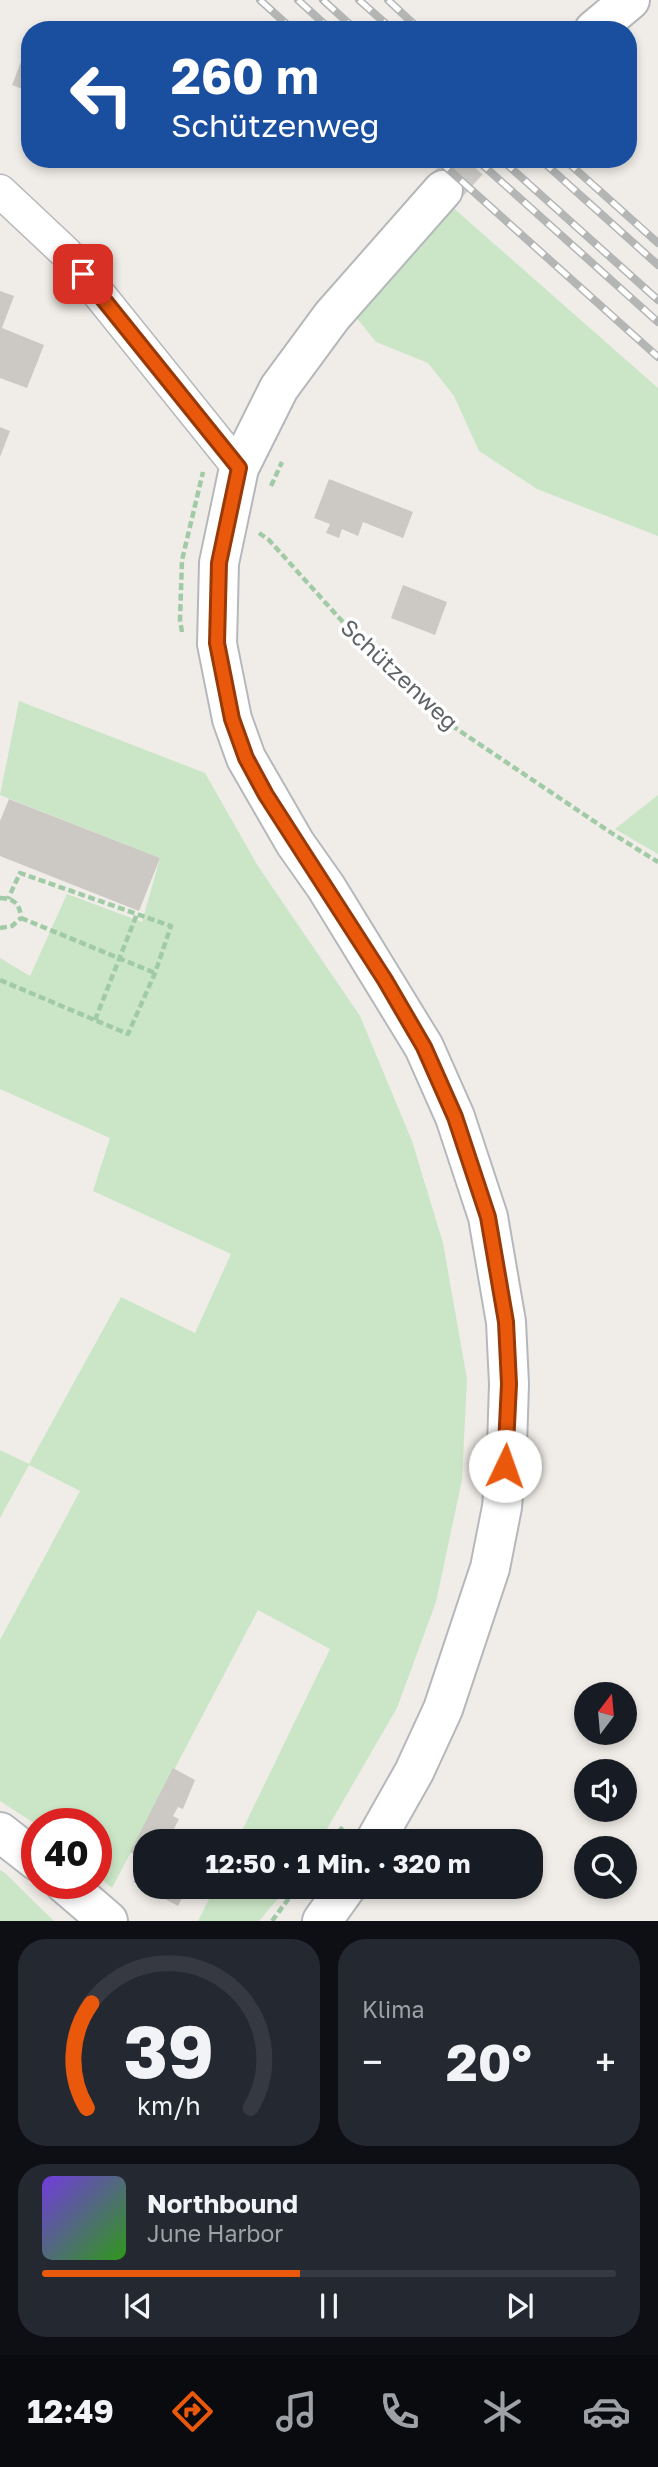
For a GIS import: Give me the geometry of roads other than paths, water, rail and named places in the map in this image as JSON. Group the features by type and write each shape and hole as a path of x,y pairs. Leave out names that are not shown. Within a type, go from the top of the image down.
{"street":[{"path":"605,21 630,0"},
{"path":"0,191 66,253 229,455"},
{"path":"363,1829 414,1772 443,1709 491,1568 502,1507 507,1446 509,1384 506,1322 488,1217 455,1117 424,1047 266,795 246,758 232,719 217,643 219,563 228,515 229,455 332,316 443,191"},
{"path":"0,1832 21,1848"},
{"path":"83,1899 108,1921"},
{"path":"322,1921 338,1899"}],"tunnel":[{"path":"443,190 463,168"}],"railway":[{"path":"260,0 283,21"},
{"path":"298,0 321,21"},
{"path":"323,0 346,21"},
{"path":"359,0 383,21"},
{"path":"388,0 410,21"},
{"path":"447,168 658,357"},
{"path":"486,168 658,322"},
{"path":"511,168 658,300"},
{"path":"550,168 658,265"},
{"path":"574,168 658,243"}]}
